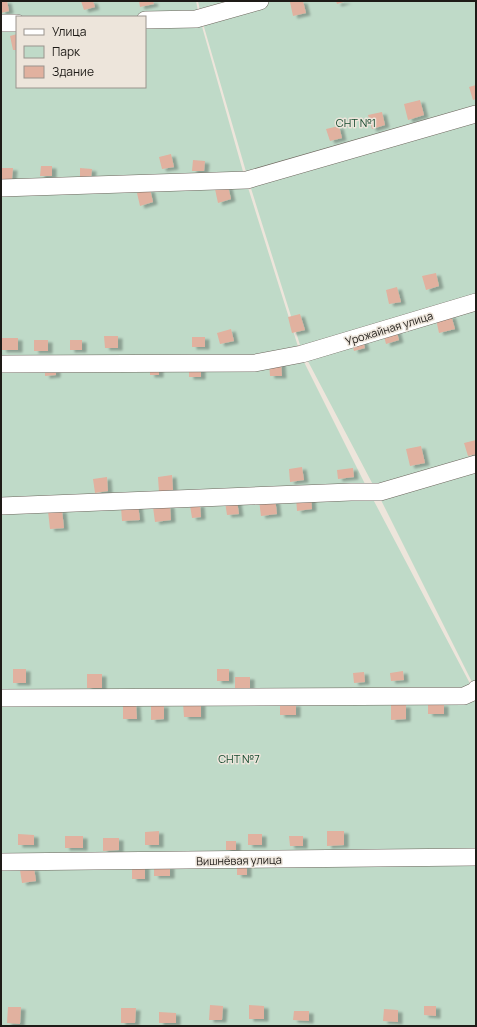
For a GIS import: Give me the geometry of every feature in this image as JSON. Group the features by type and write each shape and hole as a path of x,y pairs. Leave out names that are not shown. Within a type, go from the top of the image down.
{"street":[{"path":"146,20 196,19 260,1"},
{"path":"1,23 16,23"},
{"path":"1,188 247,180 476,114"},
{"name":"Урожайная улица","path":"1,364 255,362 302,354 476,302"},
{"path":"1,506 380,492 476,464"},
{"path":"1,698 464,696 475,691 476,689"},
{"name":"Вишнёвая улица","path":"1,862 476,858"}],"green space":[{"name":"СНТ №7","path":"1,1 196,1 244,175 301,356 365,484 476,695 476,1026 1,1026"},
{"name":"СНТ №1","path":"198,1 476,1 476,690 380,498 301,348 249,182 202,20"}],"building":[{"path":"1,1 7,1 9,11 1,13"},
{"path":"81,1 93,1 95,7 84,10"},
{"path":"139,1 153,1 154,4 140,7"},
{"path":"303,1 306,13 293,16 290,2"},
{"path":"336,1 347,1 337,4"},
{"path":"16,34 16,50 13,50 10,36"},
{"path":"476,85 476,99 473,100 469,87"},
{"path":"420,100 424,115 408,120 404,104"},
{"path":"382,112 385,125 372,129 368,115"},
{"path":"339,126 342,138 330,141 326,129"},
{"path":"171,154 174,167 162,169 159,157"},
{"path":"193,160 205,161 204,171 192,171"},
{"path":"41,166 52,166 52,176 40,176"},
{"path":"1,168 13,168 12,179 1,179"},
{"path":"80,168 92,169 91,178 80,177"},
{"path":"228,186 231,199 218,203 215,189"},
{"path":"150,189 153,202 140,206 137,193"},
{"path":"436,273 439,286 426,290 422,276"},
{"path":"397,287 401,302 389,304 386,290"},
{"path":"300,314 305,330 292,333 288,317"},
{"path":"451,315 455,329 439,333 436,319"},
{"path":"231,329 234,341 220,344 217,333"},
{"path":"396,329 399,340 386,344 383,332"},
{"path":"104,336 118,336 118,348 105,348"},
{"path":"192,337 205,337 205,347 192,347"},
{"path":"362,337 365,348 354,351 351,340"},
{"path":"1,338 18,338 18,350 2,350"},
{"path":"34,340 48,340 48,351 34,351"},
{"path":"70,340 82,340 82,350 70,350"},
{"path":"269,362 281,362 282,376 270,376"},
{"path":"189,363 201,363 201,377 189,377"},
{"path":"45,366 56,366 56,375 45,376"},
{"path":"150,366 159,366 159,375 150,375"},
{"path":"476,440 476,454 468,456 464,443"},
{"path":"421,446 425,463 410,466 406,449"},
{"path":"302,467 304,480 290,482 289,469"},
{"path":"353,468 354,477 338,479 337,470"},
{"path":"172,475 173,490 159,492 158,477"},
{"path":"107,477 108,491 95,493 93,479"},
{"path":"311,496 312,509 297,511 296,497"},
{"path":"275,498 277,514 261,516 259,500"},
{"path":"237,501 239,514 227,515 225,502"},
{"path":"200,504 201,517 192,518 190,505"},
{"path":"138,505 140,520 122,521 121,507"},
{"path":"170,505 171,520 155,522 153,507"},
{"path":"62,510 64,528 50,529 48,511"},
{"path":"13,669 26,669 26,683 13,683"},
{"path":"217,669 229,669 229,681 217,681"},
{"path":"403,671 404,680 391,681 390,673"},
{"path":"364,672 365,682 354,683 353,673"},
{"path":"87,674 102,674 102,688 87,688"},
{"path":"235,677 250,677 250,690 235,690"},
{"path":"183,703 201,703 201,717 184,717"},
{"path":"123,704 136,704 137,719 123,719"},
{"path":"280,704 296,704 296,715 280,715"},
{"path":"428,704 444,704 444,714 428,714"},
{"path":"151,705 164,705 164,719 151,720"},
{"path":"391,705 406,705 406,719 391,720"},
{"path":"159,831 159,845 145,845 145,832"},
{"path":"327,831 344,831 344,845 327,846"},
{"path":"18,834 34,835 34,845 18,845"},
{"path":"248,834 262,834 262,845 248,845"},
{"path":"65,836 83,836 83,848 65,848"},
{"path":"289,836 303,836 303,846 290,846"},
{"path":"103,838 119,838 119,850 103,851"},
{"path":"226,841 236,841 236,850 226,850"},
{"path":"237,865 247,865 247,875 237,875"},
{"path":"132,866 145,866 145,879 132,879"},
{"path":"154,866 170,866 170,876 154,876"},
{"path":"34,868 36,881 22,883 20,870"},
{"path":"210,1005 223,1006 222,1020 209,1020"},
{"path":"249,1005 264,1006 264,1019 249,1019"},
{"path":"424,1006 436,1006 436,1016 424,1015"},
{"path":"8,1007 21,1007 20,1024 7,1023"},
{"path":"121,1008 136,1008 135,1023 121,1023"},
{"path":"384,1009 398,1010 398,1022 383,1021"},
{"path":"294,1011 309,1011 309,1021 293,1020"},
{"path":"159,1012 176,1013 176,1023 159,1023"}]}
